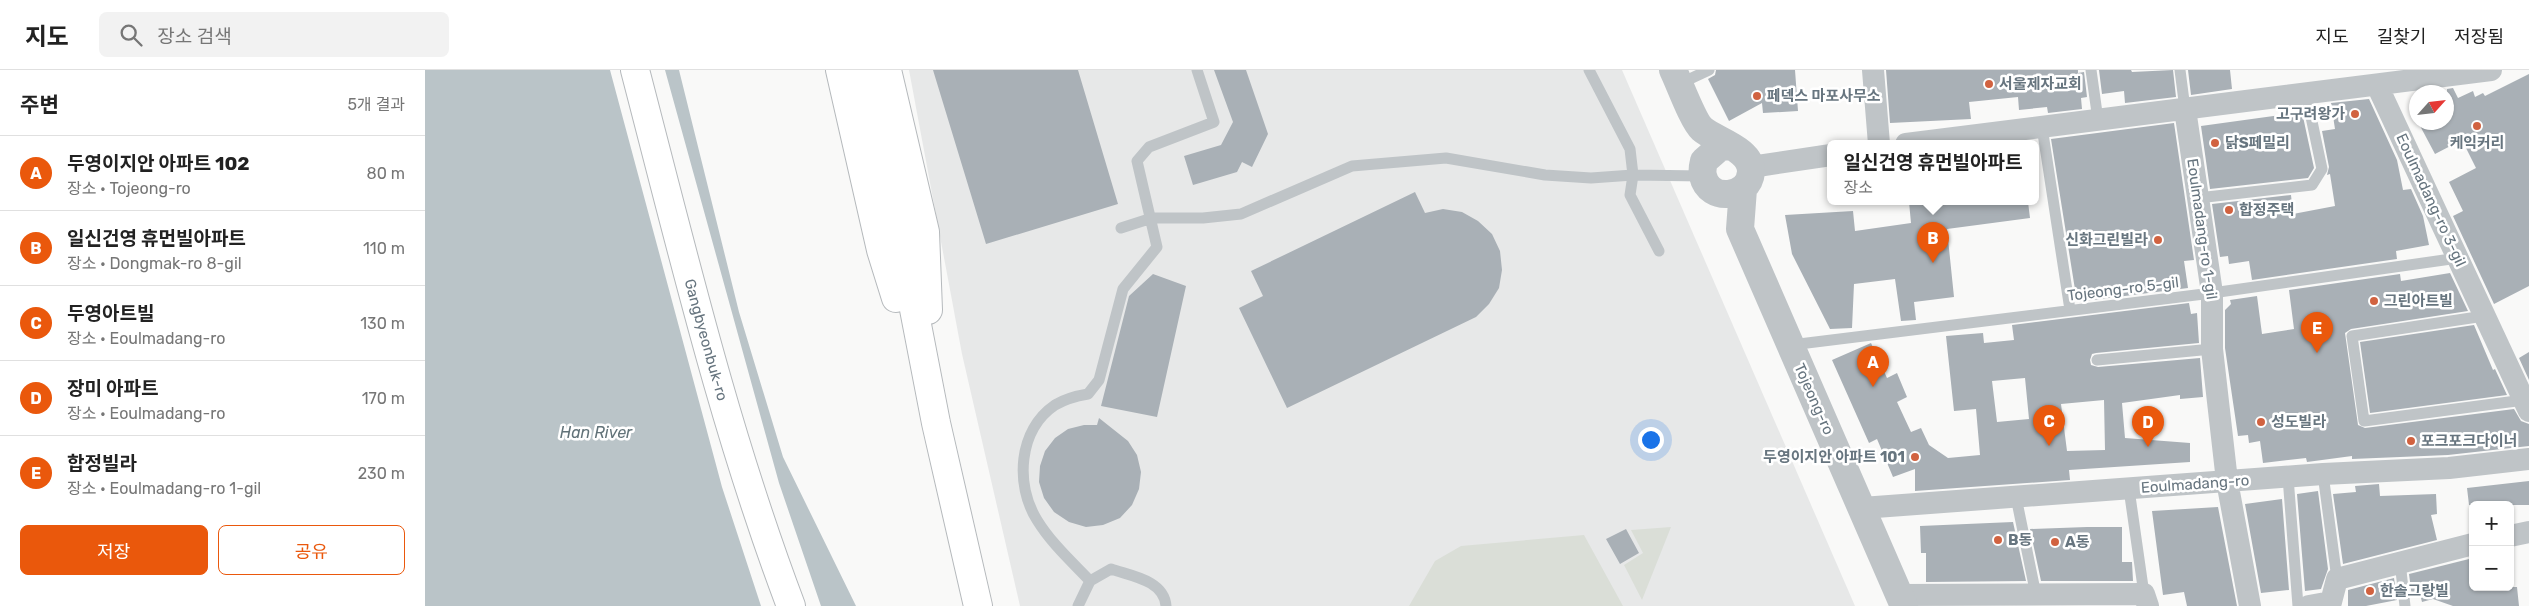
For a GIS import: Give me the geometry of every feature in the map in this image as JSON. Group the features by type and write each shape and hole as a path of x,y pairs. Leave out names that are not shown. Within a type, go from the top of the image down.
{"highway":[{"name":"Gangbyeonbuk-ro","path":"635,70 695,300 732,430 767,543 791,606"},
{"path":"840,70 881,250 934,412"},
{"path":"865,70 878,123 934,412 978,606"},
{"path":"887,70 925,232 934,412"}],"street":[{"path":"1873,70 1879,140"},
{"path":"1938,140 2491,70"},
{"path":"1676,77 1699,127 1707,176 1740,228"},
{"name":"Eoulmadang-ro 3-gil","path":"2377,85 2527,406"},
{"name":"Eoulmadang-ro 1-gil","path":"2185,109 2212,293 2213,349 2227,481 2251,606"},
{"path":"1699,127 1744,154 1747,178"},
{"path":"1707,176 1720,147 1731,146"},
{"path":"1707,176 1727,194 1747,178 1827,156"},
{"name":"Tojeong-ro","path":"1747,178 1740,228 1902,601"},
{"name":"Eoulmadang-ro","path":"1862,508 2288,476 2449,468 2529,459"},
{"path":"2514,535 2529,532"},
{"path":"2309,606 2331,602 2337,578 2469,545"},
{"path":"1902,601 2036,595 2146,600"}],"lane":[{"path":"1090,581 1052,541 1037,519 1027,500 1023,479 1024,458 1029,439 1038,422 1054,406 1071,398 1088,394 1099,380 1123,290 1157,247 1137,160 1149,147 1214,122 1197,70"},
{"path":"1589,70 1630,149 1633,175 1630,195 1659,251"},
{"path":"1676,77 1709,70"},
{"path":"2091,70 2098,120"},
{"path":"2180,70 2185,109"},
{"path":"2198,198 2312,185 2322,169 2306,93"},
{"path":"2043,127 2070,310"},
{"path":"1121,228 1151,218 1203,218 1241,214 1352,166 1446,158 1545,175 1591,178 1633,175 1707,176"},
{"name":"Tojeong-ro 5-gil","path":"1791,345 2212,293 2458,258"},
{"name":"Eoulmadang-ro 3-gil","path":"2484,316 2352,336 2363,421 2527,406"},
{"path":"2097,360 2213,349"},
{"path":"2323,474 2337,578"},
{"path":"2288,476 2298,606"},
{"path":"2129,488 2146,600"},
{"path":"2016,497 2036,595"},
{"path":"2400,562 2405,606"},
{"path":"1078,606 1090,581 1111,568 1155,584 1165,599 1166,606"}],"shaded area":[{"path":"909,70 1622,70 1855,606 1020,606 962,354"},
{"path":"1671,527 1642,600 1624,565 1643,553 1631,530"},
{"path":"1584,535 1623,606 1409,606 1435,561 1461,546"}],"water":[{"name":"Han River","path":"425,70 679,70 739,312 783,457 856,606 425,606"}],"pier":[{"path":"610,70 665,70 779,483 821,606 761,606 722,487"}],"building":[{"path":"933,70 1078,70 1118,204 986,244"},
{"path":"1214,70 1246,70 1268,134 1252,167 1242,162 1237,172 1193,185 1184,156 1221,145 1233,122"},
{"name":"페덱스 마포사무소","path":"1716,70 1795,70 1798,111 1763,113 1762,103 1729,121 1708,79 1715,75"},
{"path":"1886,70 2078,70 2078,73 2084,72 2087,97 2081,98 2082,109 2048,113 2047,107 2019,110 2018,97 1969,102 1971,119 1890,123"},
{"path":"2099,70 2131,70 2132,72 2173,70 2176,97 2125,103 2124,91 2102,94"},
{"path":"2188,70 2230,70 2232,89 2191,95"},
{"path":"2529,74 2529,286 2494,304 2453,216 2463,211 2449,182 2476,168 2462,140 2435,154 2422,130 2454,130 2454,90 2458,98 2473,91 2475,97 2483,93 2485,96"},
{"path":"2369,99 2397,160 2403,190 2411,189 2423,216 2429,245 2396,251 2397,259 2252,280 2249,261 2229,264 2228,256 2220,257 2212,204 2291,195 2293,214 2335,206 2330,174 2327,175 2329,167 2322,131 2335,129 2331,103"},
{"path":"2302,112 2314,168 2308,178 2210,189 2201,126"},
{"path":"2174,123 2194,260 2184,261 2188,288 2077,302 2051,139"},
{"path":"1415,192 1425,213 1443,209 1462,212 1478,221 1492,234 1500,251 1502,270 1499,288 1489,304 1476,317 1287,408 1239,308 1263,296 1251,271"},
{"path":"1909,205 2028,205 2030,218 1947,229 1954,297 1914,302 1916,320 1901,321 1895,279 1854,284 1852,328 1830,329 1792,254 1785,215 1853,211 1855,231 1911,223"},
{"path":"2450,273 2468,311 2351,329 2345,333 2358,425 2365,428 2514,409 2521,421 2529,424 2529,446 2448,455 2352,459 2352,456 2307,462 2306,458 2263,463 2260,441 2249,443 2248,435 2238,436 2225,348 2225,310 2231,304 2230,300 2257,296 2262,334 2294,329 2289,290 2400,274 2401,281"},
{"path":"1153,274 1186,286 1157,417 1101,406 1129,296"},
{"path":"2189,303 2191,314 2197,313 2199,343 2096,353 2092,354 2090,360 2091,365 2098,367 2200,358 2203,397 2180,399 2180,395 2122,403 2125,438 2190,443 2190,462 2069,470 2070,480 1915,491 1915,469 1893,477 1877,439 1869,443 1832,360 1871,343 1887,378 1897,373 1907,397 1897,402 1911,432 1921,428 1929,445 1948,458 1980,455 1976,409 1954,411 1946,336 1983,333 1984,343 2014,340 2012,325","holes":["2025,378 2029,419 1997,422 1992,381","2104,400 2105,450 2067,451 2061,404"]},
{"path":"2474,325 2493,370 2495,369 2507,395 2370,413 2360,342"},
{"path":"2529,352 2529,380 2519,358"},
{"path":"1099,418 1128,441 1137,455 1141,472 1139,489 1132,505 1120,518 1103,525 1086,527 1069,522 1054,512 1044,498 1039,482 1040,466 1045,451 1055,438 1068,429 1084,425 1097,425"},
{"path":"2529,481 2529,505 2514,505 2514,501 2469,501 2469,505 2467,488"},
{"path":"2379,484 2380,496 2436,494 2437,514 2431,515 2437,540 2343,564 2333,494 2356,492 2355,486"},
{"path":"2318,491 2328,569 2321,589 2305,591 2297,494"},
{"path":"2282,499 2289,590 2261,593 2245,504"},
{"path":"2218,507 2237,606 2187,606 2184,592 2163,595 2152,511"},
{"path":"2013,522 2026,581 1926,582 1926,553 1921,553 1920,526"},
{"path":"2122,527 2122,562 2132,562 2133,581 2041,581 2030,529"},
{"path":"1626,529 1639,553 1620,564 1606,539"},
{"path":"2469,559 2469,591 2514,591 2514,587 2517,587 2519,606 2453,606 2433,599 2422,602 2421,598 2412,597 2409,574"},
{"name":"한솔그랑빌","path":"2394,578 2397,600 2366,606 2348,606 2348,590"}],"place":[{"name":"서울제자교회","path":"1989,84"},
{"name":"페덱스 마포사무소","path":"1757,96"},
{"name":"고구려왕가","path":"2355,114"},
{"name":"케익커리","path":"2477,126"},
{"name":"닭S페밀리","path":"2215,143"},
{"name":"합정주택","path":"2229,210"},
{"name":"신화그린빌라","path":"2158,240"},
{"name":"일신건영 휴먼빌아파트","path":"1933,263"},
{"name":"그린아트빌","path":"2374,301"},
{"name":"합정빌라","path":"2317,353"},
{"name":"두영이지안 아파트 102","path":"1873,387"},
{"name":"성도빌라","path":"2261,422"},
{"name":"포크포크다이너","path":"2411,441"},
{"name":"두영아트빌","path":"2049,446"},
{"name":"장미 아파트","path":"2148,447"},
{"name":"두영이지안 아파트 101","path":"1915,457"},
{"name":"B동","path":"1998,540"},
{"name":"A동","path":"2055,542"},
{"name":"한솔그랑빌","path":"2370,591"}]}
